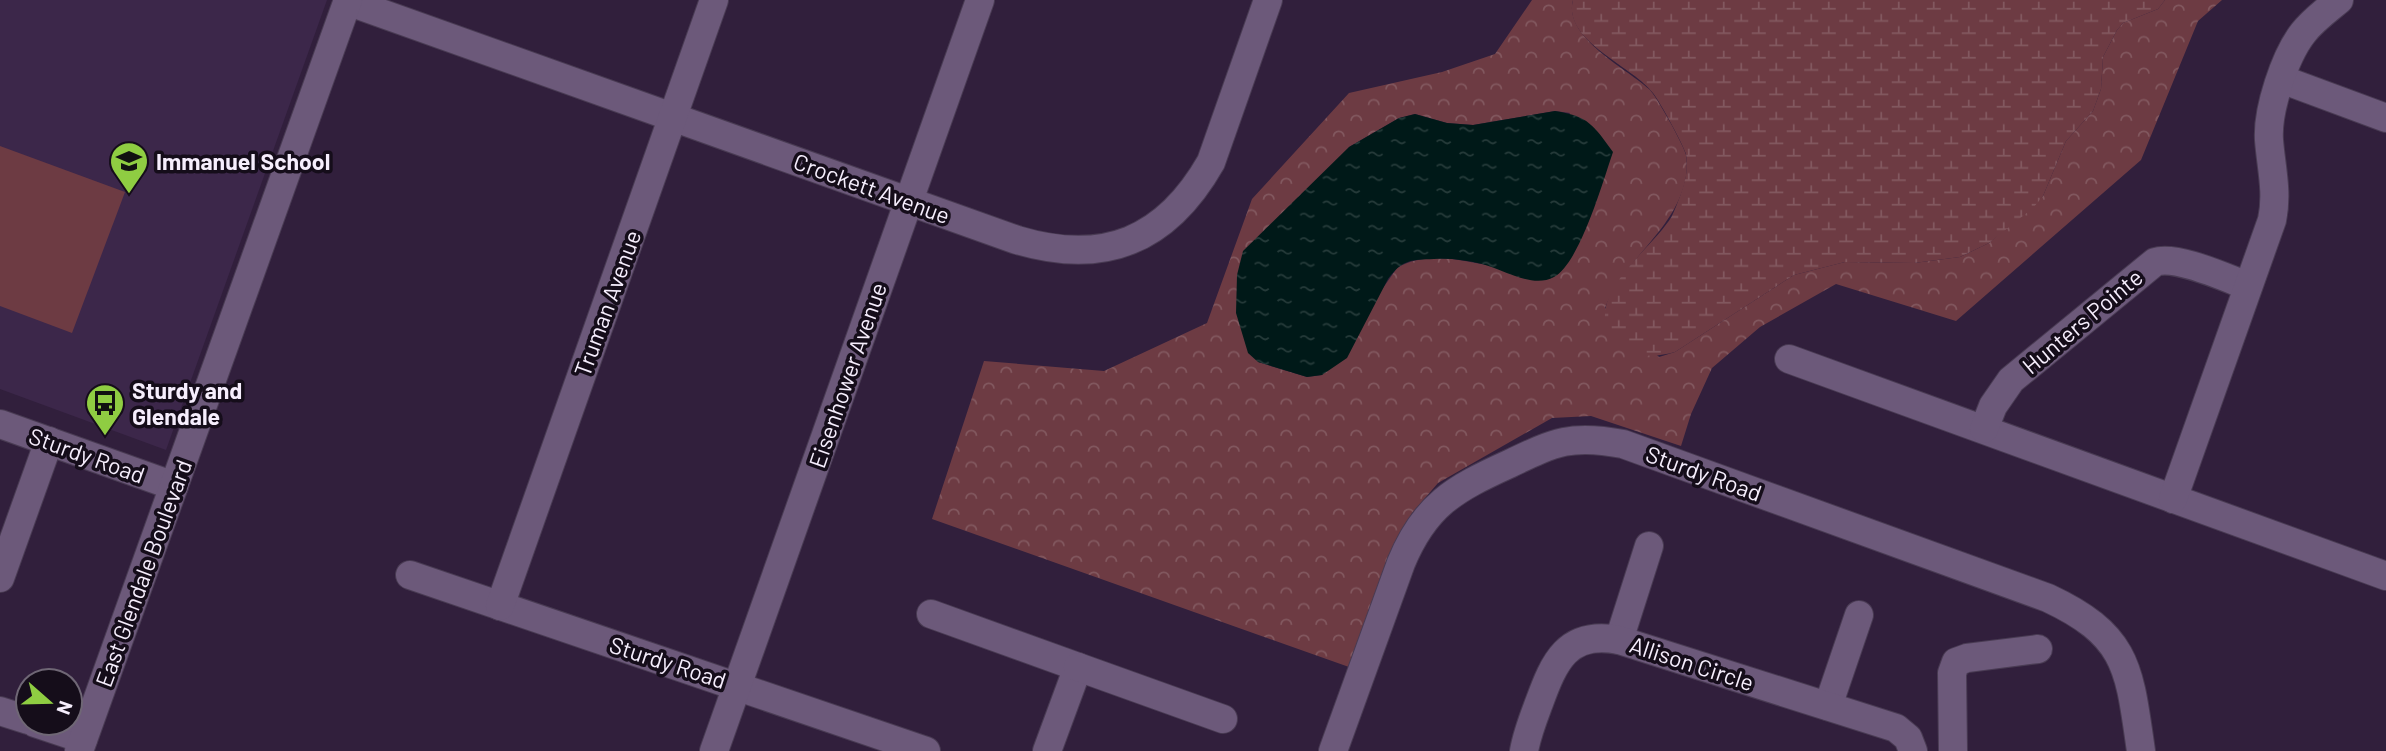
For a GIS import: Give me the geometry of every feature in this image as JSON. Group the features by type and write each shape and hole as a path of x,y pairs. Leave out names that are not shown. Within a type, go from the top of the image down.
{"street":[{"name":"Crockett Avenue","path":"347,0 908,202 1041,247 1067,251 1093,250 1139,237 1184,203 1211,162 1268,0"},
{"name":"East Glendale Boulevard","path":"81,745 347,0"},
{"name":"Truman Avenue","path":"500,606 714,0"},
{"name":"Eisenhower Avenue","path":"714,751 980,0"},
{"path":"2172,499 2272,220 2276,200 2268,123 2271,108 2293,47 2303,33 2339,0"},
{"path":"2281,79 2386,118"},
{"name":"Hunters Pointe","path":"1984,429 1993,406 2011,380 2155,261 2175,261 2248,286"},
{"path":"1789,359 2386,576"},
{"name":"Sturdy Road","path":"0,424 174,486"},
{"name":"Sturdy Road","path":"1332,751 1401,563 1411,539 1426,517 1447,497 1470,481 1545,447 1570,439 1597,439 1623,443 2048,598 2077,611 2102,631 2120,656 2131,683 2141,751"},
{"path":"0,578 49,441"},
{"path":"1619,640 1649,546"},
{"name":"Sturdy Road","path":"410,575 926,751"},
{"path":"931,614 1223,719"},
{"path":"1828,706 1859,615"},
{"name":"Allison Circle","path":"1524,751 1547,681 1558,659 1579,642 1606,637 1896,728 1908,738 1913,751"},
{"path":"1953,751 1952,673 1956,662 2038,649"},
{"path":"1046,751 1078,667"},
{"path":"64,737 81,745"}],"shaded area":[{"name":"Immanuel School","path":"0,0 327,0 166,450 0,389"}],"green space":[{"path":"1532,0 1573,0 1572,14 1577,27 1599,50 1649,89 1675,132 1687,160 1681,195 1661,229 1613,290 1605,308 1659,357 1675,352 1794,275 1845,262 1914,263 1960,257 1989,243 2043,196 2066,141 2093,111 2101,89 2103,57 2123,23 2158,9 2165,0 2222,0 2198,21 2141,160 1956,321 1836,284 1760,327 1712,368 1691,414 1681,446 1591,416 1552,418 1438,483 1412,513 1393,549 1349,667 932,519 984,361 1104,371 1207,323 1252,199 1349,93 1442,72 1495,54","holes":["1555,111 1570,113 1486,265 1429,258 1397,268 1322,375 1307,377 1258,362 1349,147 1399,118 1415,114 1447,123 1473,125"]},
{"path":"1573,0 2165,0 2158,9 2123,23 2117,30 2103,57 2101,89 2093,111 2066,141 2043,196 2033,208 1989,243 1960,257 1914,263 1845,262 1794,275 1675,352 1653,356 1626,349 1610,334 1605,317 1607,301 1626,271 1672,216 1685,180 1686,154 1653,93 1601,52 1578,28 1572,15"},
{"path":"0,146 125,192 72,333 0,306"}],"water":[{"path":"1555,111 1583,119 1601,135 1613,152 1597,201 1573,256 1554,277 1536,281 1482,264 1458,260 1413,260 1403,264 1388,279 1347,358 1322,375 1307,377 1258,362 1248,353 1236,313 1237,275 1243,251 1349,147 1399,118 1415,114 1447,123 1473,125"}],"place":[{"name":"Immanuel School","path":"129,195"},
{"name":"Sturdy and Glendale","path":"105,437"}]}
